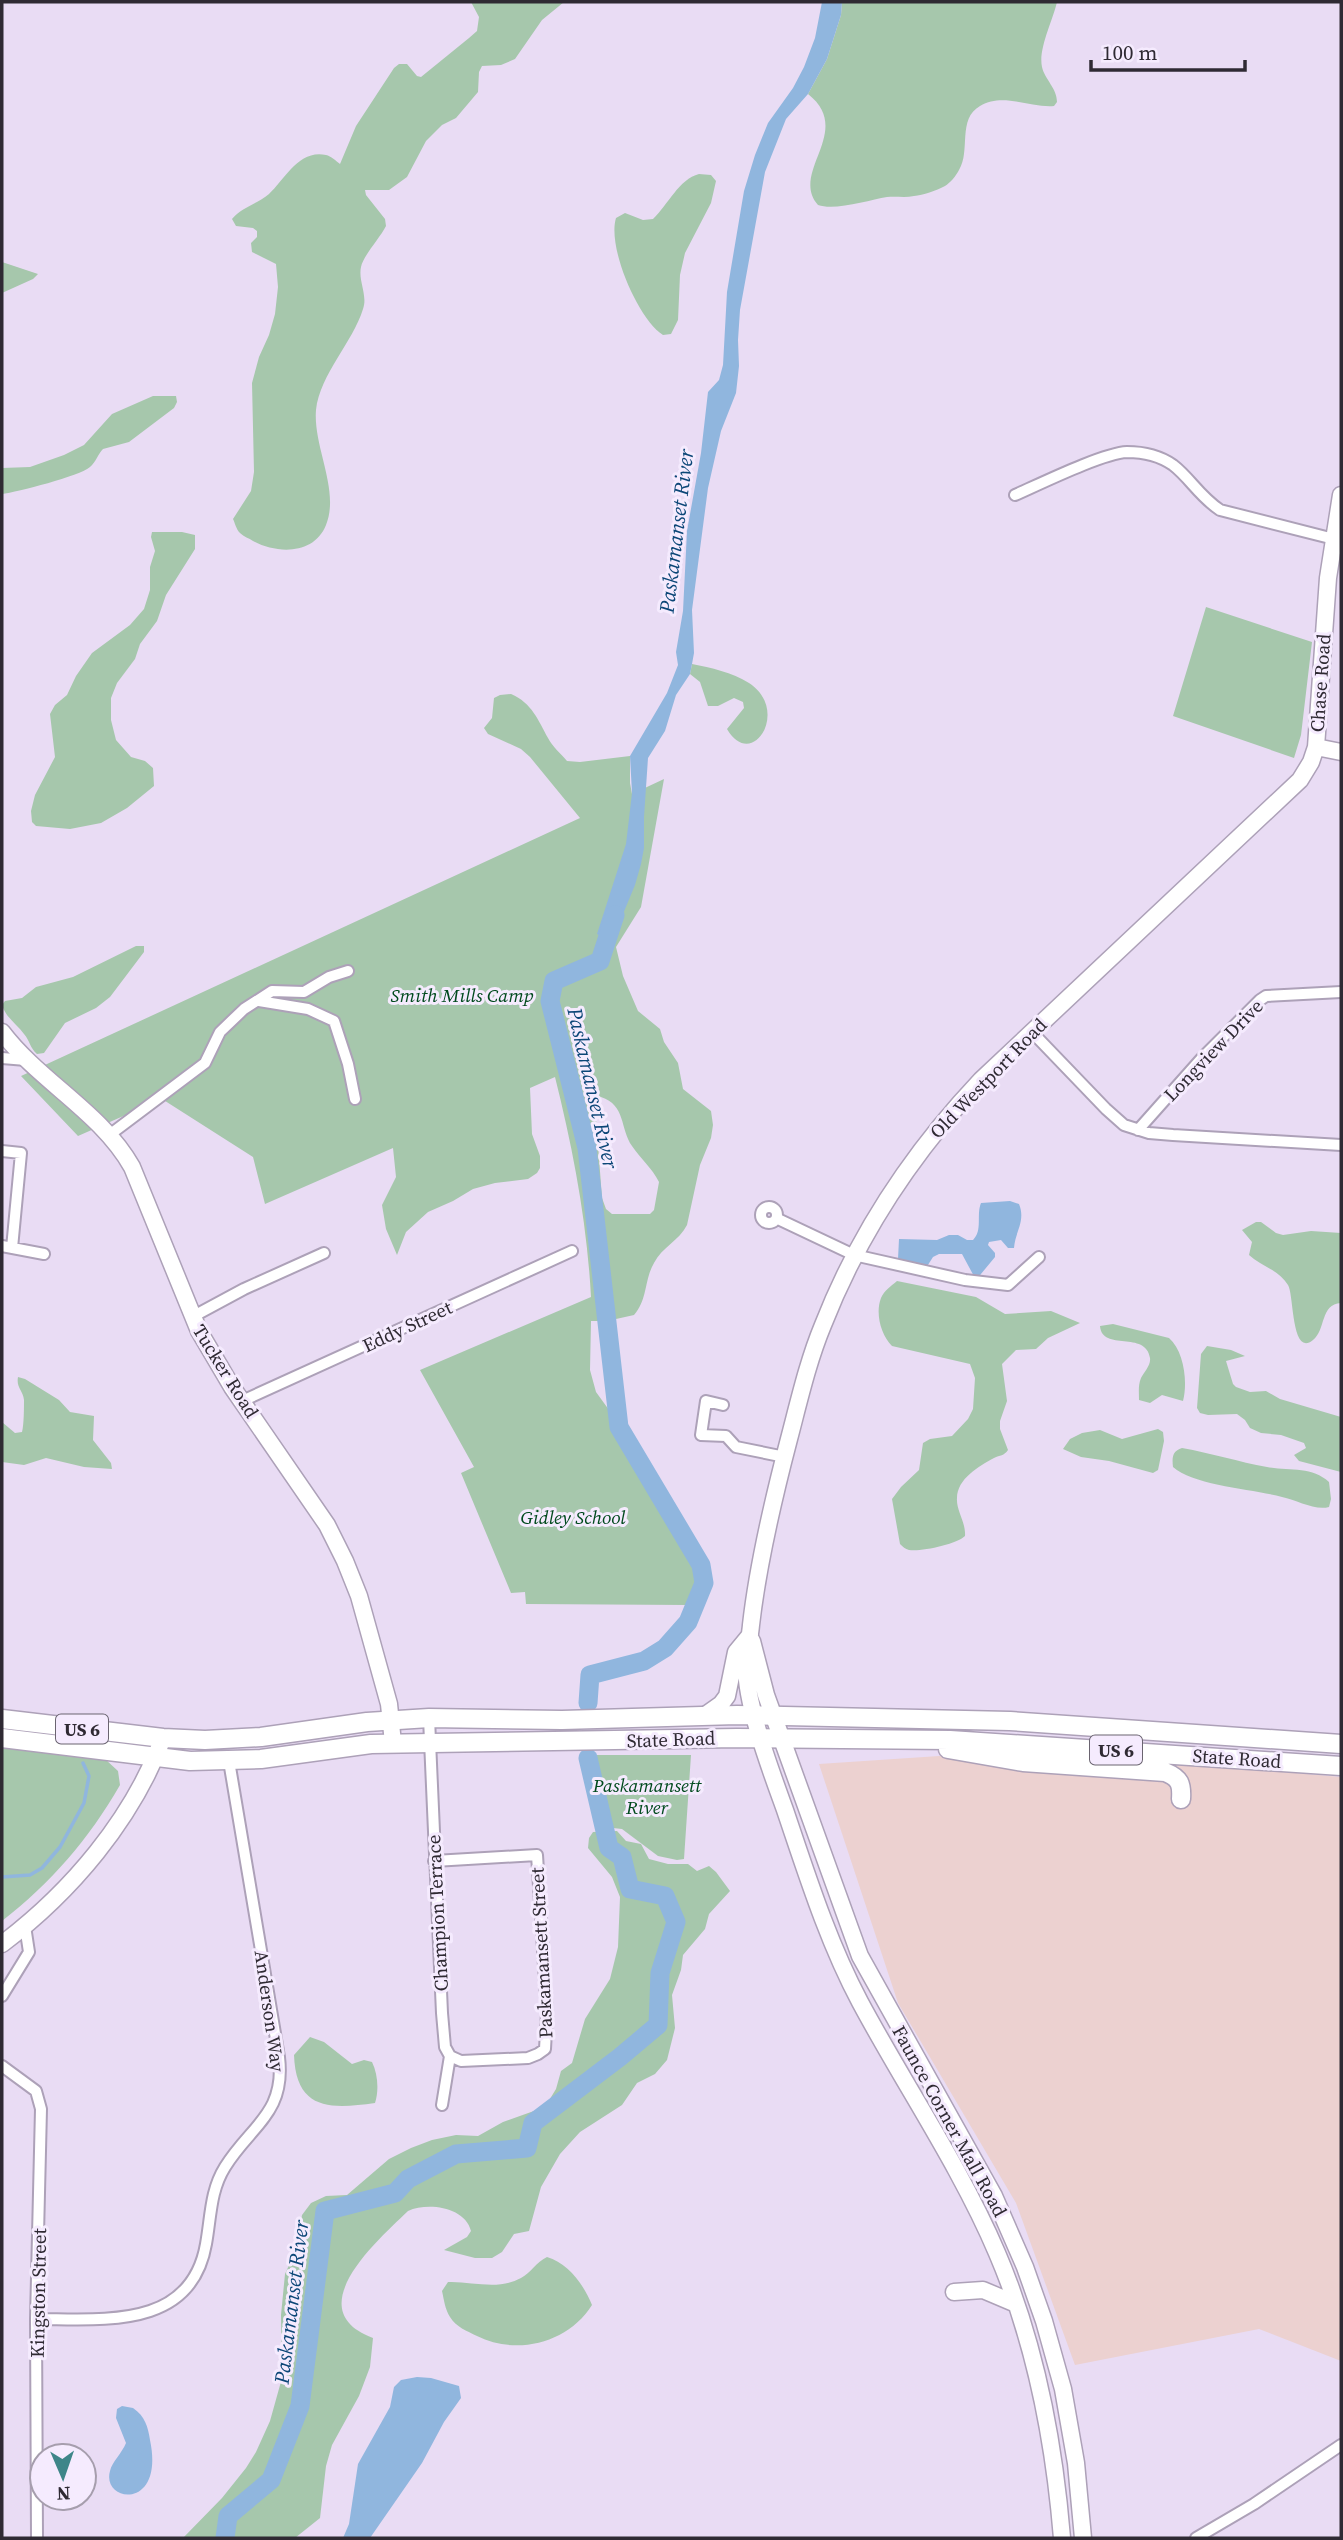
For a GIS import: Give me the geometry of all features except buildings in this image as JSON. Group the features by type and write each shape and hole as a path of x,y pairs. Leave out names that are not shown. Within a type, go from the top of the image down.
{"main road":[{"name":"Chase Road","path":"1316,747 1322,641 1341,495"},
{"path":"1316,747 1341,752"},
{"name":"Old Westport Road","path":"755,1716 746,1665 754,1600 785,1457 821,1328 855,1255 884,1203 940,1125 981,1080 1300,779 1311,762 1316,747"},
{"name":"Tucker Road","path":"2,1032 26,1060 122,1151 137,1179 192,1317 242,1401 327,1525 345,1561 359,1596 392,1720 393,1743"},
{"path":"704,1716 727,1696 736,1653 750,1635"},
{"name":"Old Westport Road","path":"750,1635 774,1716"},
{"name":"Faunce Corner Mall Road","path":"755,1716 815,1897 841,1963 978,2213 1016,2304 1038,2379 1050,2433 1062,2538"},
{"name":"State Road","path":"2,1719 163,1738 205,1740 261,1737 392,1720 429,1718 562,1720 774,1716 1010,1721 1341,1744"},
{"name":"Faunce Corner Mall Road","path":"774,1716 860,1956 994,2196 1025,2267 1063,2389 1076,2463 1083,2538"},
{"name":"State Road","path":"2,1738 190,1761 229,1761 393,1743 782,1738 950,1740 1341,1766"},
{"path":"2,1944 64,1889 99,1848 140,1789 163,1738"},
{"path":"914,1741 1013,1761 1165,1772 1180,1783 1181,1799"},
{"path":"1318,1764 1341,1779"},
{"path":"954,2292 983,2290 1016,2304"}],"street":[{"path":"1015,495 1095,461 1125,452 1148,455 1163,459 1177,468 1205,500 1220,510 1334,539"},
{"path":"108,1136 205,1063 220,1032 244,1009 272,991 304,992 329,977 348,971"},
{"name":"Longview Drive","path":"1138,1130 1202,1058 1260,1000 1266,996 1341,992"},
{"path":"259,1001 308,1009 334,1021 355,1099"},
{"path":"1031,1031 1124,1125 1173,1135 1341,1145"},
{"path":"2,1058 26,1060"},
{"path":"2,1151 21,1153 7,1247 44,1254"},
{"path":"778,1219 855,1255 965,1280 1008,1285 1039,1257"},
{"name":"Eddy Street","path":"242,1401 572,1251"},
{"path":"192,1317 244,1289 324,1253"},
{"path":"723,1405 706,1401 701,1435 726,1436 736,1447 785,1457"},
{"name":"Champion Terrace","path":"429,1718 445,2047 450,2056 442,2105"},
{"name":"Anderson Way","path":"36,2319 121,2318 140,2315 161,2307 179,2295 197,2276 204,2255 217,2181 230,2159 267,2117 275,2102 280,2084 276,2034 229,1761"},
{"name":"Paskamansett Street","path":"435,1861 537,1855 547,2045 543,2051 528,2058 461,2061 450,2056"},
{"path":"2,1996 29,1952 25,1926"},
{"name":"Kingston Street","path":"2,2066 33,2088 40,2099 36,2319 37,2538"},
{"path":"1196,2538 1254,2504 1341,2445"}],"shaded area":[{"path":"1029,1750 1341,1777 1341,2361 1259,2329 1075,2365 1016,2203 898,2003 819,1764"}],"green space":[{"path":"471,2 564,2 542,20 515,59 501,65 482,66 478,92 456,118 442,125 426,141 407,177 389,190 365,190 385,219 386,226 362,263 360,272 363,309 330,371 316,410 318,439 330,497 326,525 313,542 304,547 283,550 263,545 240,533 233,519 251,491 254,472 252,383 275,314 278,287 276,264 252,252 251,243 257,237 257,231 236,226 232,219 240,211 269,194 293,167 308,156 326,155 340,164 356,126 394,68 399,64 407,64 421,77 477,31 479,17"},
{"path":"842,2 1057,2 1041,60 1057,102 1054,106 1045,106 998,100 980,106 973,112 966,127 964,154 959,170 949,183 938,190 843,206 818,205 811,192 811,179 824,137 825,122 821,108 808,94 827,59 841,15"},
{"path":"699,174 711,175 716,181 711,203 685,253 680,275 678,320 671,334 663,335 644,314 620,264 614,231 616,218 625,213 643,220 653,219 685,181"},
{"path":"2,262 38,274 2,293"},
{"path":"153,396 176,396 177,402 174,408 129,442 103,449 94,463 84,471 2,494 2,468 30,467 64,455 84,445 112,414"},
{"path":"152,532 195,535 195,549 166,595 157,621 140,644 135,659 117,683 111,698 111,720 116,740 131,757 145,761 153,768 154,786 127,808 101,823 70,829 36,826 32,822 31,811 35,795 55,757 50,714 55,705 67,695 92,653 130,625 144,609 150,590 150,567 155,551"},
{"path":"1206,607 1312,642 1301,735 1294,758 1173,716"},
{"path":"692,664 736,676 761,694 767,708 767,721 756,740 747,744 737,740 727,729 744,708 743,702 734,698 718,706 708,706 700,682 690,674"},
{"path":"511,694 524,702 534,713 552,744 567,761 630,756 632,794 664,779 641,907 616,947 623,976 638,1011 660,1029 664,1042 678,1063 683,1089 711,1111 713,1125 711,1138 700,1165 687,1225 654,1263 642,1303 634,1315 607,1321 591,1321 590,1370 596,1392 625,1432 698,1573 699,1583 688,1605 526,1604 525,1592 511,1593 461,1473 474,1467 420,1370 591,1297 578,1186 555,1077 530,1088 532,1134 540,1156 537,1173 528,1179 473,1189 428,1212 406,1232 397,1255 386,1229 382,1205 396,1177 393,1148 265,1204 253,1157 162,1099 78,1136 21,1076 580,818 530,757 521,749 488,734 484,728 492,718 494,698","holes":["601,1097 619,1112 632,1146 659,1182 654,1210 650,1214 612,1214 606,1209 602,1198 596,1118"]},
{"path":"136,946 144,946 144,952 110,997 96,1008 65,1023 44,1053 35,1052 4,1010 2,1005 5,1001 22,998 36,987 73,977"},
{"path":"1261,1222 1283,1235 1311,1231 1341,1233 1341,1303 1334,1304 1326,1313 1313,1340 1306,1343 1297,1333 1288,1285 1275,1272 1249,1255 1252,1242 1242,1230"},
{"path":"897,1281 976,1297 1005,1314 1051,1311 1080,1323 1048,1338 1036,1349 1016,1350 1002,1364 1007,1401 1000,1429 1008,1450 976,1469 965,1479 958,1491 957,1503 965,1536 922,1550 909,1550 900,1544 892,1499 919,1470 923,1443 930,1439 952,1436 968,1419 973,1409 975,1378 970,1364 892,1346 880,1324 879,1304 884,1293"},
{"path":"1113,1324 1169,1338 1184,1367 1183,1401 1162,1395 1150,1403 1139,1400 1140,1381 1150,1358 1141,1345 1108,1338 1103,1334 1100,1326"},
{"path":"1207,1346 1231,1350 1245,1356 1226,1361 1236,1387 1250,1392 1266,1391 1280,1399 1341,1417 1341,1472 1299,1461 1294,1455 1306,1448 1304,1443 1281,1435 1261,1433 1250,1428 1237,1414 1200,1413 1197,1408 1201,1354"},
{"path":"18,1377 59,1400 70,1412 94,1416 93,1440 111,1463 112,1469 84,1467 46,1458 24,1465 2,1462 2,1422 15,1433 22,1432 23,1429 24,1400"},
{"path":"1158,1429 1163,1432 1164,1441 1158,1470 1153,1473 1109,1461 1081,1457 1063,1449 1070,1439 1082,1433 1100,1430 1122,1439"},
{"path":"1182,1448 1267,1467 1315,1473 1329,1482 1329,1507 1312,1506 1270,1494 1195,1479 1173,1467 1173,1455"},
{"path":"2,1745 105,1759 118,1771 120,1785 68,1859 53,1876 2,1921"},
{"name":"Paskamansett River","path":"594,1755 691,1755 684,1859 658,1856 622,1829 604,1827 607,1819"},
{"path":"617,1831 626,1841 641,1844 649,1859 668,1864 688,1864 697,1871 709,1866 730,1891 709,1914 705,1929 683,1955 672,1995 675,2028 667,2060 655,2074 637,2083 622,2105 580,2132 560,2154 541,2187 529,2231 514,2234 502,2252 492,2258 475,2258 444,2250 467,2237 471,2231 461,2216 454,2212 425,2207 408,2211 364,2256 351,2274 343,2293 342,2310 351,2326 373,2338 370,2367 359,2396 332,2445 326,2466 320,2518 295,2538 183,2538 222,2498 246,2468 270,2421 282,2378 281,2315 285,2274 296,2250 302,2215 311,2203 326,2196 347,2195 389,2159 411,2148 456,2135 478,2136 503,2122 545,2107 556,2089 561,2071 572,2063 585,2019 610,1979 618,1947 620,1897 612,1877 588,1848 593,1832"},
{"path":"310,2037 324,2042 352,2064 364,2060 372,2062 377,2082 375,2103 331,2105 309,2096 301,2087 294,2055"},
{"path":"547,2257 562,2264 574,2276 592,2305 570,2329 540,2342 508,2345 477,2336 459,2326 450,2317 442,2291 448,2282 494,2285 512,2282 525,2276"}],"water":[{"path":"822,2 842,2 841,15 827,59 808,94 786,119 765,172 740,310 736,393 721,431 708,488 692,610 692,664 690,674 676,695 665,731 648,758 644,848 635,885 618,926 615,943 597,934 626,844 632,793 630,756 667,693 678,665 676,652 683,611 687,531 701,453 708,392 719,380 723,365 727,292 744,191 768,123 793,88 804,67 815,38"},
{"path":"1010,1201 1019,1204 1021,1210 1014,1248 1008,1248 1001,1240 989,1242 995,1257 976,1280 962,1254 939,1254 933,1257 926,1268 905,1266 898,1259 899,1239 937,1240 958,1235 973,1240 978,1232 981,1203"},
{"path":"417,2377 459,2386 461,2398 444,2422 422,2463 370,2538 343,2538 349,2524 358,2464 390,2407 394,2387 401,2380"},
{"path":"122,2406 133,2408 143,2418 150,2440 152,2463 149,2479 142,2489 132,2494 115,2490 110,2482 111,2468 126,2443 116,2418 117,2409"}],"waterway":[{"name":"Paskamanset River","path":"588,1703 590,1675 644,1661 665,1648 688,1622 704,1583 701,1565 619,1427 587,1148 550,1001 554,981 600,961 615,915"},
{"name":"Paskamanset River","path":"225,2538 228,2516 271,2480 300,2406 325,2211 395,2193 408,2179 456,2154 527,2148 533,2123 658,2025 660,1973 676,1922 665,1896 630,1889 622,1857 609,1848 588,1758"},
{"path":"2,1877 30,1875 42,1868 60,1847 84,1803 89,1776 83,1763"}],"park label":[{"name":"Smith Mills Camp","path":"462,995"},
{"name":"Gidley School","path":"573,1517"}]}
